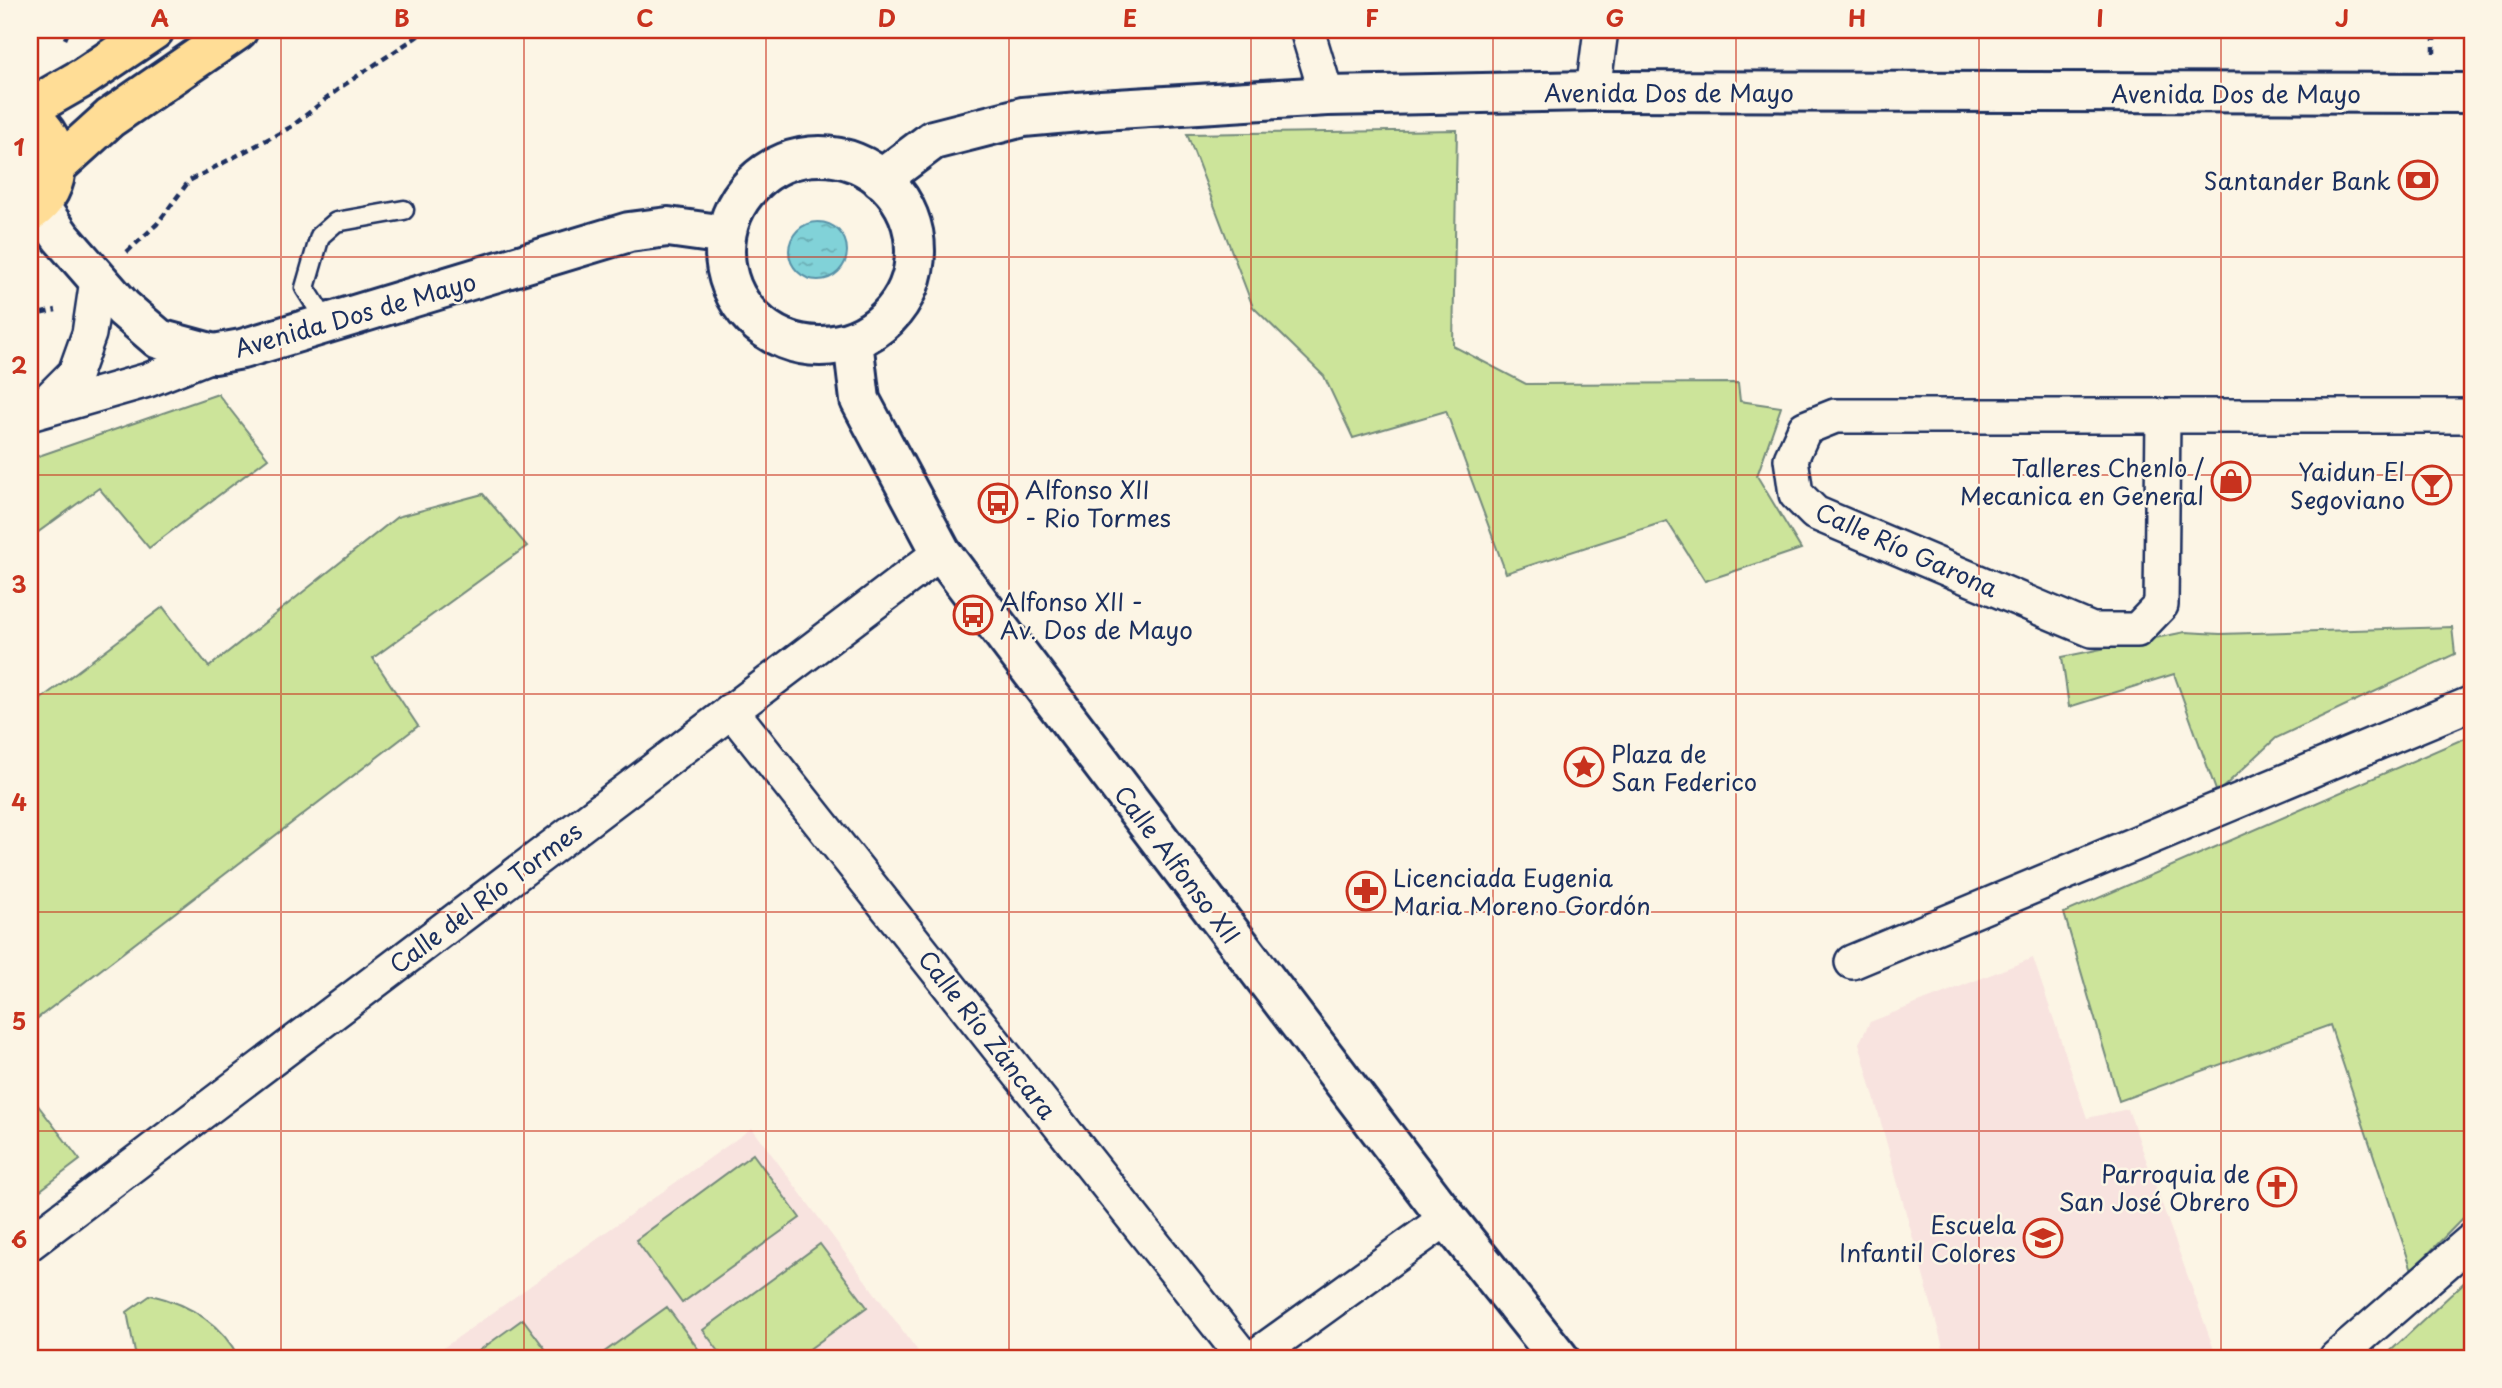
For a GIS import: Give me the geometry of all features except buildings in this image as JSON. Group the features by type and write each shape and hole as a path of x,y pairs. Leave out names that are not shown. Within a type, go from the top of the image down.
{"main road":[{"path":"30,108 84,77 154,30"},
{"path":"57,166 110,118 238,30"},
{"path":"30,117 41,124 53,143 57,166 52,188 34,209"}],"street":[{"path":"1307,30 1327,96"},
{"path":"1593,91 1601,30"},
{"name":"Avenida Dos de Mayo","path":"881,179 933,140 1023,117 1327,96 1593,91 2472,93"},
{"path":"800,158 838,159 857,164 881,179 902,204 914,235 914,268 902,299 881,324 853,341 820,347 787,341 759,325 737,300 726,268 726,235 734,209 751,185 774,168 800,158"},
{"name":"Avenida Dos de Mayo","path":"34,209 123,308 159,339 214,354 242,349 629,232 668,227 726,235"},
{"path":"33,413 75,373 89,334 97,280"},
{"name":"Calle Alfonso XII","path":"853,341 860,400 941,552 1447,1218 1559,1358"},
{"path":"33,413 148,380 214,354"},
{"name":"Calle Río Garona","path":"2164,416 2161,604 2137,630 2092,630 1815,513 1796,494 1791,459 1805,428 1835,416 2164,416 2472,416"},
{"name":"Calle del Río Tormes","path":"30,1243 941,552"},
{"path":"1852,962 2472,703"},
{"name":"Calle Río Záncara","path":"731,710 1244,1358"},
{"path":"1252,1358 1447,1218"},
{"path":"2336,1358 2472,1240"}],"lane":[{"path":"327,323 305,288 320,236 336,222 404,210"}],"path":[{"path":"157,224 189,181 291,127 341,87 428,30"}],"shaded area":[{"name":"Escuela Infantil Colores","path":"2033,958 2087,1118 2128,1109 2217,1358 1946,1358 1859,1043 1870,1022"},
{"path":"752,1128 923,1358 429,1358"}],"green space":[{"path":"1457,130 1453,346 1526,384 1738,383 1740,401 1781,407 1757,476 1801,549 1705,581 1667,521 1506,573 1446,411 1353,438 1324,376 1253,307 1187,134"},
{"path":"218,394 268,458 149,548 99,488 30,538 30,459"},
{"path":"483,494 527,546 373,658 418,726 30,1024 30,707 163,607 209,667 397,517"},
{"path":"2452,627 2455,654 2276,738 2217,793 2174,674 2069,707 2062,657 2185,632 2220,634"},
{"path":"2472,735 2472,1209 2412,1270 2330,1025 2119,1101 2064,913"},
{"path":"30,1095 80,1160 30,1198"},
{"path":"753,1154 800,1218 682,1303 636,1240"},
{"path":"820,1244 867,1307 797,1358 724,1358 703,1330"},
{"path":"2472,1275 2472,1345 2454,1358 2383,1358"},
{"path":"151,1295 178,1304 202,1317 223,1335 239,1358 136,1358 127,1312"},
{"path":"667,1307 705,1358 596,1358"},
{"path":"523,1319 552,1358 469,1358"}],"water":[{"path":"818,222 829,224 842,235 847,251 845,262 834,275 818,280 807,278 794,267 789,251 791,240 802,227"}],"place":[{"name":"Santander Bank","path":"2418,180"},
{"name":"Talleres Chenlo / Mecanica en General","path":"2231,481"},
{"name":"Yaidun El Segoviano","path":"2432,485"},
{"name":"Alfonso XII - Rio Tormes","path":"998,503"},
{"name":"Alfonso XII - Av. Dos de Mayo","path":"973,615"},
{"name":"Plaza de San Federico","path":"1584,767"},
{"name":"Licenciada Eugenia Maria Moreno Gordón","path":"1366,891"},
{"name":"Parroquia de San José Obrero","path":"2277,1187"},
{"name":"Escuela Infantil Colores","path":"2043,1238"}]}
